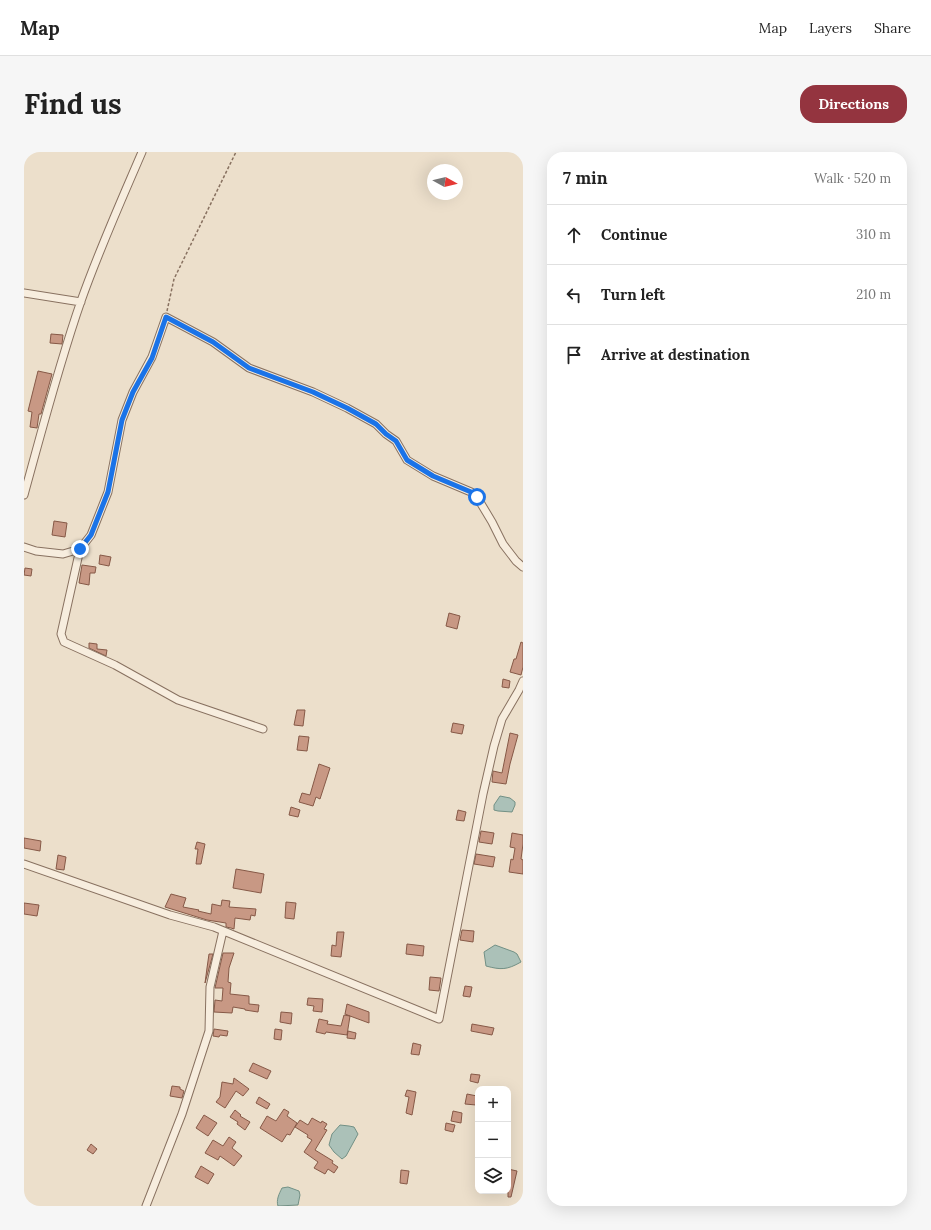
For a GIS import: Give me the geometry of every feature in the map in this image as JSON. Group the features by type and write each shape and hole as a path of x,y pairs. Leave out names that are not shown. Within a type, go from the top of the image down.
{"street":[{"path":"24,495 50,399 81,302 93,268 142,152"},
{"path":"24,293 81,302"},
{"path":"264,729 178,700 115,665 64,642 61,634 80,549 91,535 108,492 122,420 133,392 152,358 166,317 213,342 249,368 313,392 376,424 396,441 407,460 433,476 471,492 477,497 503,544 516,561 523,567"},
{"path":"24,547 36,551 64,554 80,549"},
{"path":"24,864 170,915 223,931 439,1020 494,746 502,719 523,681"},
{"path":"146,1206 182,1114 209,1031 210,987 223,931"}],"path":[{"path":"166,317 174,279 236,152"}],"shaded area":[{"path":"500,796 510,798 515,802 512,812 494,810 494,805"},
{"path":"495,945 514,952 517,954 521,962 512,967 504,968 486,966 484,952"},
{"path":"340,1125 354,1127 358,1134 346,1156 342,1159 329,1145 332,1134"},
{"path":"288,1187 299,1191 300,1195 298,1205 278,1206 278,1199 282,1188"}],"building":[{"path":"51,334 63,335 62,344 50,343"},
{"path":"38,371 52,374 41,414 39,414 37,428 30,427 32,412 28,411"},
{"path":"54,521 67,523 65,537 52,535"},
{"path":"100,555 111,557 109,566 99,564"},
{"path":"82,565 96,567 95,573 90,573 89,585 79,583"},
{"path":"25,568 32,569 31,576 24,575"},
{"path":"449,613 460,616 457,629 446,626"},
{"path":"521,642 523,643 523,667 521,675 510,672"},
{"path":"89,643 97,644 97,649 107,650 106,656 89,648"},
{"path":"503,679 510,681 509,688 502,687"},
{"path":"297,710 305,710 303,726 294,725"},
{"path":"453,723 464,725 462,734 451,732"},
{"path":"510,733 518,735 506,784 492,782 493,771 502,773"},
{"path":"299,736 309,737 307,751 297,750"},
{"path":"319,764 330,768 320,799 316,797 313,806 299,802 302,793 310,795"},
{"path":"291,807 300,810 298,817 289,815"},
{"path":"458,810 466,812 464,821 456,820"},
{"path":"481,831 494,833 492,844 479,842"},
{"path":"512,833 523,835 521,859 523,860 523,874 509,872 511,859 513,860 515,848 510,847"},
{"path":"24,838 41,841 40,851 24,848"},
{"path":"197,842 205,844 201,864 196,864 198,849 195,849"},
{"path":"476,854 495,857 493,867 474,864"},
{"path":"58,855 66,857 64,870 56,869"},
{"path":"236,869 264,874 261,893 233,888"},
{"path":"171,894 186,898 183,907 199,910 198,911 211,914 212,904 221,906 222,900 230,901 229,907 256,909 255,916 251,915 250,920 235,918 234,929 226,927 226,923 207,920 165,907"},
{"path":"286,902 296,903 294,919 285,918"},
{"path":"24,903 39,905 37,916 24,914"},
{"path":"462,930 474,931 473,942 460,940"},
{"path":"337,932 344,932 341,957 331,956 332,945 336,946"},
{"path":"407,944 424,946 423,956 406,954"},
{"path":"223,953 234,953 229,968 228,982 231,983 230,994 249,996 249,1004 259,1005 258,1012 233,1007 232,1013 214,1012 215,1000 222,1001 223,988 215,988"},
{"path":"209,954 213,954 205,983 207,968"},
{"path":"430,977 441,978 439,991 429,990"},
{"path":"465,986 472,987 470,997 463,996"},
{"path":"308,998 323,999 322,1012 313,1011 314,1006 307,1005"},
{"path":"347,1004 369,1012 369,1023 345,1014"},
{"path":"281,1012 292,1013 291,1024 280,1022"},
{"path":"344,1015 350,1016 347,1035 316,1032 319,1019 328,1021 327,1024 341,1026"},
{"path":"472,1024 494,1028 492,1035 471,1031"},
{"path":"214,1029 228,1031 227,1036 213,1036"},
{"path":"275,1029 282,1030 281,1040 274,1039"},
{"path":"348,1031 356,1033 355,1039 347,1038"},
{"path":"413,1043 421,1045 419,1055 411,1054"},
{"path":"253,1063 271,1071 267,1079 249,1071"},
{"path":"471,1074 480,1075 478,1083 470,1081"},
{"path":"234,1078 249,1089 243,1096 236,1091 225,1108 216,1102 220,1097 222,1082 233,1084"},
{"path":"172,1086 180,1087 180,1089 184,1091 182,1098 170,1096"},
{"path":"407,1090 416,1092 412,1115 406,1113 409,1097 405,1096"},
{"path":"467,1094 475,1096 475,1105 465,1104"},
{"path":"259,1097 270,1104 267,1109 256,1103"},
{"path":"284,1109 289,1112 287,1116 297,1123 290,1135 287,1134 282,1142 260,1128 267,1116 276,1121"},
{"path":"235,1110 241,1115 240,1116 250,1122 245,1130 237,1124 238,1122 230,1117"},
{"path":"453,1111 462,1113 461,1123 451,1121"},
{"path":"204,1115 217,1123 208,1136 196,1128"},
{"path":"312,1118 321,1123 322,1121 327,1124 324,1129 327,1130 315,1150 333,1161 332,1163 338,1167 334,1173 328,1169 325,1174 314,1168 318,1162 304,1152 312,1140 307,1137 308,1135 295,1127 300,1120 308,1125"},
{"path":"446,1123 455,1125 453,1132 445,1130"},
{"path":"229,1137 236,1142 232,1148 242,1156 234,1166 220,1156 218,1160 205,1153 213,1140 223,1146"},
{"path":"91,1144 97,1149 93,1154 87,1150"},
{"path":"201,1166 214,1174 208,1184 195,1177"},
{"path":"401,1170 409,1171 407,1184 400,1183"},
{"path":"511,1170 517,1171 511,1197 508,1197 508,1194 511,1194"}],"route":[{"path":"80,549 91,535 108,492 122,420 133,392 152,358 166,317 213,342 249,368 313,392 376,424 396,441 407,460 433,476 461,487 477,497"}]}
